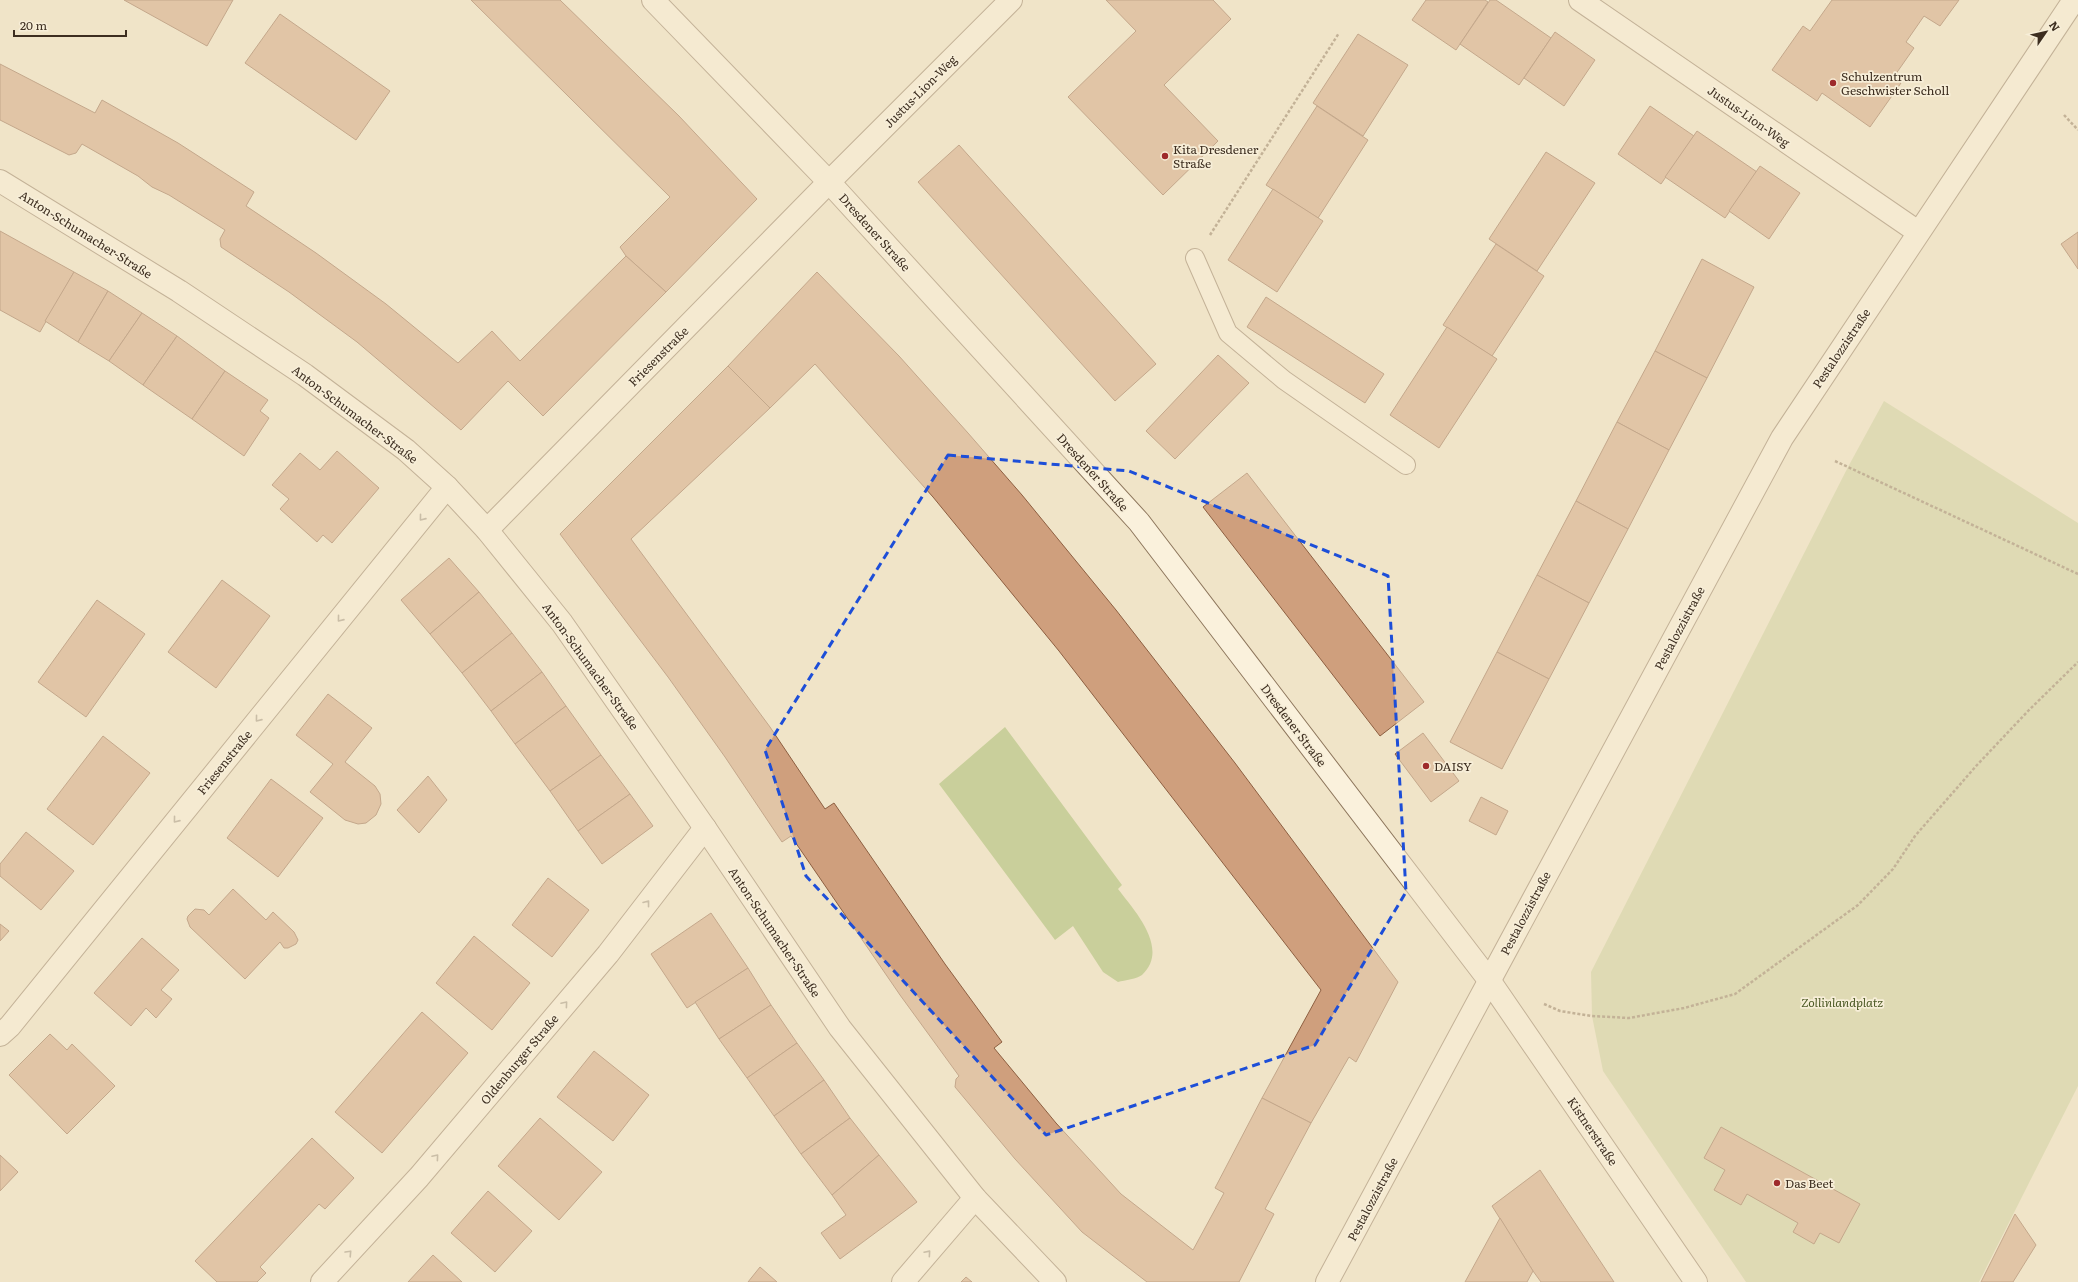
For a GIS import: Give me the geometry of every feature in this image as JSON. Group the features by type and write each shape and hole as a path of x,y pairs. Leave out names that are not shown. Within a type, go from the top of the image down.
{"street":[{"name":"Dresdener Straße","path":"653,0 829,182 1139,522 1489,980"},
{"name":"Justus-Lion-Weg","path":"829,182 1011,0"},
{"name":"Justus-Lion-Weg","path":"1580,0 1918,232"},
{"name":"Pestalozzistraße","path":"1327,1282 1782,438 2074,0"},
{"name":"Anton-Schumacher-Straße","path":"0,181 179,291 305,375 406,450 447,487 487,530 562,623 705,828 840,1028 975,1198 1055,1282"},
{"name":"Friesenstraße","path":"487,530 829,182"},
{"name":"Friesenstraße","path":"0,1035 15,1020 447,487"},
{"name":"Oldenburger Straße","path":"322,1282 419,1177 608,954 705,828"},
{"name":"Kistnerstraße","path":"1489,980 1696,1282"},
{"path":"903,1282 975,1198"}],"lane":[{"path":"1195,258 1228,333 1284,380 1406,465"}],"path":[{"path":"1195,258 1339,33"},
{"path":"2064,115 2078,130"},
{"path":"1835,461 2078,574"},
{"path":"1539,1002 1560,1011 1592,1016 1629,1018 1684,1008 1735,994 1858,905 1893,869 1915,836 1977,765 2029,710 2078,662"}],"highlighted area":[{"path":"948,455 1129,471 1388,576 1406,892 1315,1045 1046,1135 806,876 765,750"}],"green space":[{"name":"Zollinlandplatz","path":"1884,401 2078,523 2078,1086 1979,1282 1746,1282 1603,1071 1592,1016 1591,972 1848,467"},
{"path":"1005,727 1122,885 1118,889 1133,908 1147,930 1151,942 1152,954 1150,965 1142,975 1118,982 1103,972 1073,926 1055,940 939,784"}],"building":[{"path":"124,0 233,0 207,46"},
{"path":"471,0 560,0 679,116 757,199 666,292 626,256 620,247 670,197"},
{"path":"1106,0 1213,0 1231,19 1164,85 1218,141 1163,195 1068,97 1136,31"},
{"path":"1426,0 1485,0 1488,2 1456,50 1412,20"},
{"path":"1490,0 1496,0 1551,38 1519,85 1460,44"},
{"path":"1832,0 1959,0 1940,26 1924,16 1906,42 1914,48 1893,78 1901,83 1870,127 1822,93 1817,101 1772,70 1803,26 1810,31"},
{"path":"280,14 390,91 356,140 245,63"},
{"path":"1555,32 1595,60 1564,106 1524,78"},
{"path":"1358,34 1408,65 1363,136 1313,103"},
{"path":"0,64 95,113 102,100 178,143 254,192 246,206 316,253 386,304 458,363 492,331 520,361 626,256 666,292 543,416 508,381 461,430 357,342 289,292 221,247 220,239 225,230 169,195 152,187 138,176 82,144 76,153 69,155 0,120"},
{"path":"1317,106 1368,140 1318,218 1266,185"},
{"path":"1650,106 1694,136 1661,184 1618,154"},
{"path":"1697,131 1757,172 1725,218 1665,177"},
{"path":"959,145 1156,364 1115,401 918,182"},
{"path":"1546,152 1595,183 1537,271 1489,239"},
{"path":"1760,166 1800,193 1769,239 1729,211"},
{"path":"1273,189 1323,221 1277,292 1228,260"},
{"path":"0,231 74,272 40,332 0,310"},
{"path":"2078,232 2078,269 2061,244"},
{"path":"1496,244 1544,276 1492,356 1443,325"},
{"path":"1702,259 1754,287 1707,378 1655,351"},
{"path":"74,272 108,291 78,342 45,321"},
{"path":"817,272 899,356 1022,495 1116,610 1235,763 1398,982 1356,1062 1349,1057 1311,1123 1262,1098 1321,990 1059,651 933,497 815,364 770,408 728,366"},
{"path":"108,291 142,313 109,361 78,342"},
{"path":"1266,297 1384,374 1365,403 1247,327"},
{"path":"142,313 177,336 143,385 109,361"},
{"path":"1447,327 1497,359 1439,448 1390,415"},
{"path":"177,336 225,371 192,419 143,385"},
{"path":"1655,351 1707,378 1669,450 1617,422"},
{"path":"1218,355 1249,383 1175,459 1146,431"},
{"path":"728,366 770,408 631,539 770,727 825,809 834,803 945,964 1002,1042 994,1048 1056,1123 1121,1194 1193,1250 1224,1193 1215,1188 1262,1098 1311,1123 1265,1209 1274,1214 1239,1282 1147,1282 1082,1232 1015,1159 955,1087 956,1079 959,1076 900,995 791,836 782,842 725,757 668,677 560,534"},
{"path":"225,371 268,400 260,411 269,418 244,456 192,419"},
{"path":"1617,422 1669,450 1628,529 1576,501"},
{"path":"337,451 379,488 332,543 323,535 317,542 280,509 289,499 272,485 300,453 320,470"},
{"path":"1247,473 1424,702 1380,736 1203,507"},
{"path":"1576,501 1628,529 1589,603 1537,575"},
{"path":"449,558 479,592 430,634 401,600"},
{"path":"1537,575 1589,603 1549,679 1497,652"},
{"path":"222,580 270,616 216,688 168,652"},
{"path":"479,592 512,633 462,673 430,634"},
{"path":"97,600 145,634 86,717 38,682"},
{"path":"512,633 542,672 491,711 462,673"},
{"path":"1497,652 1549,679 1502,769 1450,742"},
{"path":"542,672 566,706 515,744 491,711"},
{"path":"328,694 372,728 345,762 375,786 380,794 381,804 376,815 366,823 358,824 345,820 310,792 333,764 296,735"},
{"path":"566,706 601,755 550,791 515,744"},
{"path":"1423,733 1459,781 1431,802 1395,754"},
{"path":"103,736 150,773 93,845 47,809"},
{"path":"601,755 630,794 578,831 550,791"},
{"path":"428,776 447,800 419,833 397,810"},
{"path":"271,779 323,818 278,877 227,838"},
{"path":"630,794 653,826 602,864 578,831"},
{"path":"1481,797 1508,811 1496,835 1469,821"},
{"path":"26,832 74,871 41,910 0,876 0,864"},
{"path":"548,878 589,910 552,957 512,925"},
{"path":"233,889 266,920 273,912 294,932 298,940 296,944 288,948 284,948 280,942 245,979 190,927 187,919 195,909 204,910 209,915"},
{"path":"711,913 748,968 687,1008 651,954"},
{"path":"0,924 9,931 0,941"},
{"path":"474,936 530,983 492,1030 436,983"},
{"path":"142,938 179,970 161,990 172,999 156,1018 146,1008 131,1026 94,993"},
{"path":"748,968 771,1005 719,1039 695,1002"},
{"path":"771,1005 797,1043 747,1078 719,1039"},
{"path":"422,1012 468,1053 382,1153 335,1112"},
{"path":"50,1034 67,1050 72,1044 115,1086 67,1134 9,1075"},
{"path":"797,1043 824,1080 774,1116 747,1078"},
{"path":"594,1051 649,1095 613,1141 557,1097"},
{"path":"824,1080 850,1118 801,1154 774,1116"},
{"path":"540,1118 602,1172 559,1220 498,1166"},
{"path":"850,1118 879,1155 832,1195 801,1154"},
{"path":"1721,1127 1860,1204 1839,1243 1820,1233 1814,1244 1793,1232 1798,1223 1747,1194 1741,1205 1714,1190 1725,1170 1704,1158"},
{"path":"312,1138 354,1178 325,1209 319,1204 260,1267 266,1273 257,1282 217,1282 195,1261"},
{"path":"0,1155 18,1172 0,1191"},
{"path":"879,1155 917,1202 840,1259 821,1233 846,1215 832,1195"},
{"path":"1540,1170 1614,1282 1541,1282 1533,1271 1492,1206"},
{"path":"488,1191 532,1231 495,1272 451,1233"},
{"path":"2015,1214 2036,1245 2013,1282 1981,1282"},
{"path":"1500,1218 1533,1271 1527,1282 1465,1282"},
{"path":"433,1255 462,1282 408,1282"},
{"path":"760,1267 777,1282 748,1282"},
{"path":"966,1277 972,1282 961,1282"}],"place":[{"name":"Schulzentrum Geschwister Scholl","path":"1833,83"},
{"name":"Kita Dresdener Straße","path":"1165,156"},
{"name":"DAISY","path":"1426,766"},
{"name":"Das Beet","path":"1777,1183"}]}
